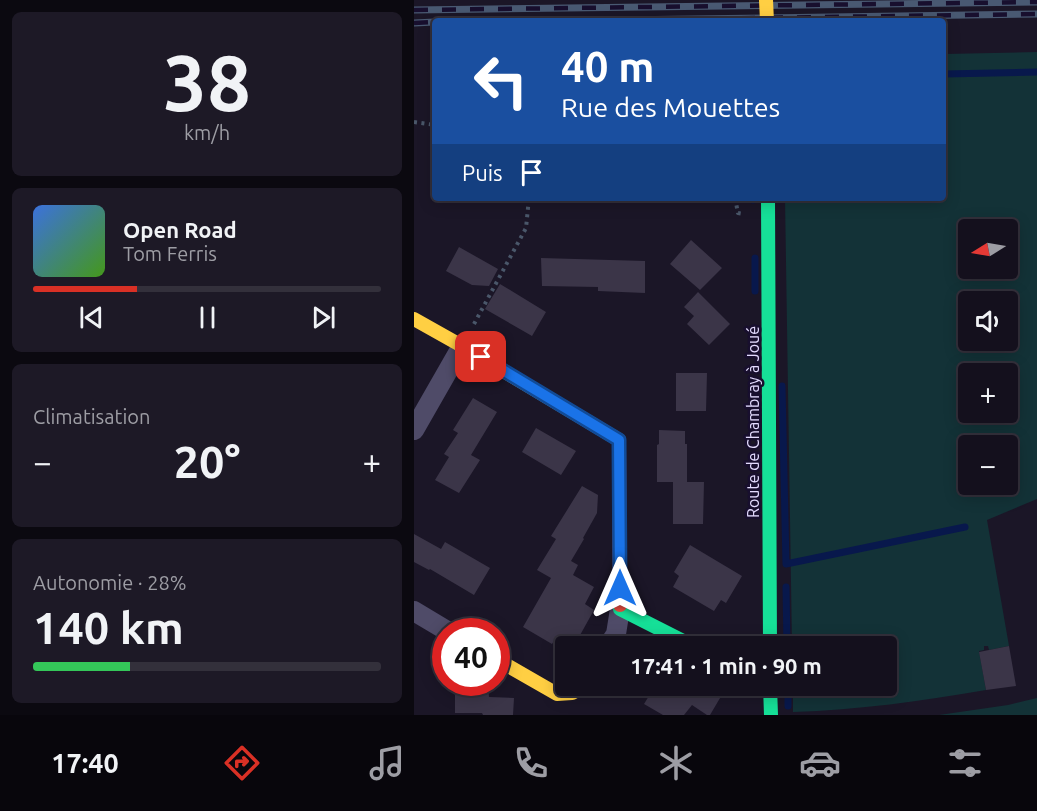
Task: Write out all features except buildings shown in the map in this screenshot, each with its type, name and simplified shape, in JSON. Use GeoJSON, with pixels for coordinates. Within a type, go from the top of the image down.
{"type":"FeatureCollection","features":[{"type":"Feature","properties":{"kind":"street"},"geometry":{"type":"LineString","coordinates":[[766,0],[767,18]]}},
{"type":"Feature","properties":{"kind":"street","name":"Route de Chambray à Joué"},"geometry":{"type":"LineString","coordinates":[[768,201],[770,636]]}},
{"type":"Feature","properties":{"kind":"street"},"geometry":{"type":"LineString","coordinates":[[414,319],[619,440],[620,609],[615,636]]}},
{"type":"Feature","properties":{"kind":"street"},"geometry":{"type":"LineString","coordinates":[[414,430],[462,346]]}},
{"type":"Feature","properties":{"kind":"street"},"geometry":{"type":"LineString","coordinates":[[620,609],[673,636]]}},
{"type":"Feature","properties":{"kind":"street"},"geometry":{"type":"LineString","coordinates":[[414,611],[432,622]]}},
{"type":"Feature","properties":{"kind":"street"},"geometry":{"type":"LineString","coordinates":[[510,667],[555,693]]}},
{"type":"Feature","properties":{"kind":"street"},"geometry":{"type":"LineString","coordinates":[[770,696],[771,715]]}},
{"type":"Feature","properties":{"kind":"path"},"geometry":{"type":"LineString","coordinates":[[414,122],[432,125]]}},
{"type":"Feature","properties":{"kind":"path"},"geometry":{"type":"LineString","coordinates":[[462,346],[526,228],[530,201]]}},
{"type":"Feature","properties":{"kind":"green space"},"geometry":{"type":"Polygon","coordinates":[[[1037,52],[1037,499],[987,520],[1009,646],[989,650],[988,646],[984,646],[984,650],[979,651],[986,690],[890,704],[793,712],[793,696],[897,696],[897,636],[792,636],[785,201],[946,201],[946,54],[1037,52]]]}},
{"type":"Feature","properties":{"kind":"green space"},"geometry":{"type":"Polygon","coordinates":[[[1037,698],[1037,715],[939,715],[1008,705],[1037,698]]]}},
{"type":"Feature","properties":{"kind":"waterway"},"geometry":{"type":"LineString","coordinates":[[946,74],[1037,72]]}},
{"type":"Feature","properties":{"kind":"waterway"},"geometry":{"type":"LineString","coordinates":[[755,258],[755,291]]}},
{"type":"Feature","properties":{"kind":"waterway"},"geometry":{"type":"LineString","coordinates":[[782,386],[786,564],[965,527]]}},
{"type":"Feature","properties":{"kind":"waterway"},"geometry":{"type":"LineString","coordinates":[[786,587],[787,636]]}},
{"type":"Feature","properties":{"kind":"waterway"},"geometry":{"type":"LineString","coordinates":[[788,696],[788,706]]}},
{"type":"Feature","properties":{"kind":"railway"},"geometry":{"type":"LineString","coordinates":[[414,10],[1037,2]]}},
{"type":"Feature","properties":{"kind":"railway"},"geometry":{"type":"LineString","coordinates":[[756,18],[1037,14]]}},
{"type":"Feature","properties":{"kind":"railway"},"geometry":{"type":"LineString","coordinates":[[414,23],[432,22]]}},
{"type":"Feature","properties":{"kind":"traffic: fast"},"geometry":{"type":"LineString","coordinates":[[768,201],[770,636]]}},
{"type":"Feature","properties":{"kind":"traffic: fast"},"geometry":{"type":"LineString","coordinates":[[620,605],[620,609],[673,636]]}},
{"type":"Feature","properties":{"kind":"traffic: fast"},"geometry":{"type":"LineString","coordinates":[[770,696],[771,715]]}},
{"type":"Feature","properties":{"kind":"traffic: slow"},"geometry":{"type":"LineString","coordinates":[[766,0],[767,18]]}},
{"type":"Feature","properties":{"kind":"traffic: slow"},"geometry":{"type":"LineString","coordinates":[[414,319],[619,440],[619,448]]}},
{"type":"Feature","properties":{"kind":"traffic: slow"},"geometry":{"type":"LineString","coordinates":[[510,667],[555,693]]}},
{"type":"Feature","properties":{"kind":"traffic: jam"},"geometry":{"type":"LineString","coordinates":[[619,448],[620,605]]}},
{"type":"Feature","properties":{"kind":"route"},"geometry":{"type":"LineString","coordinates":[[481,357],[619,440],[620,588]]}}]}
